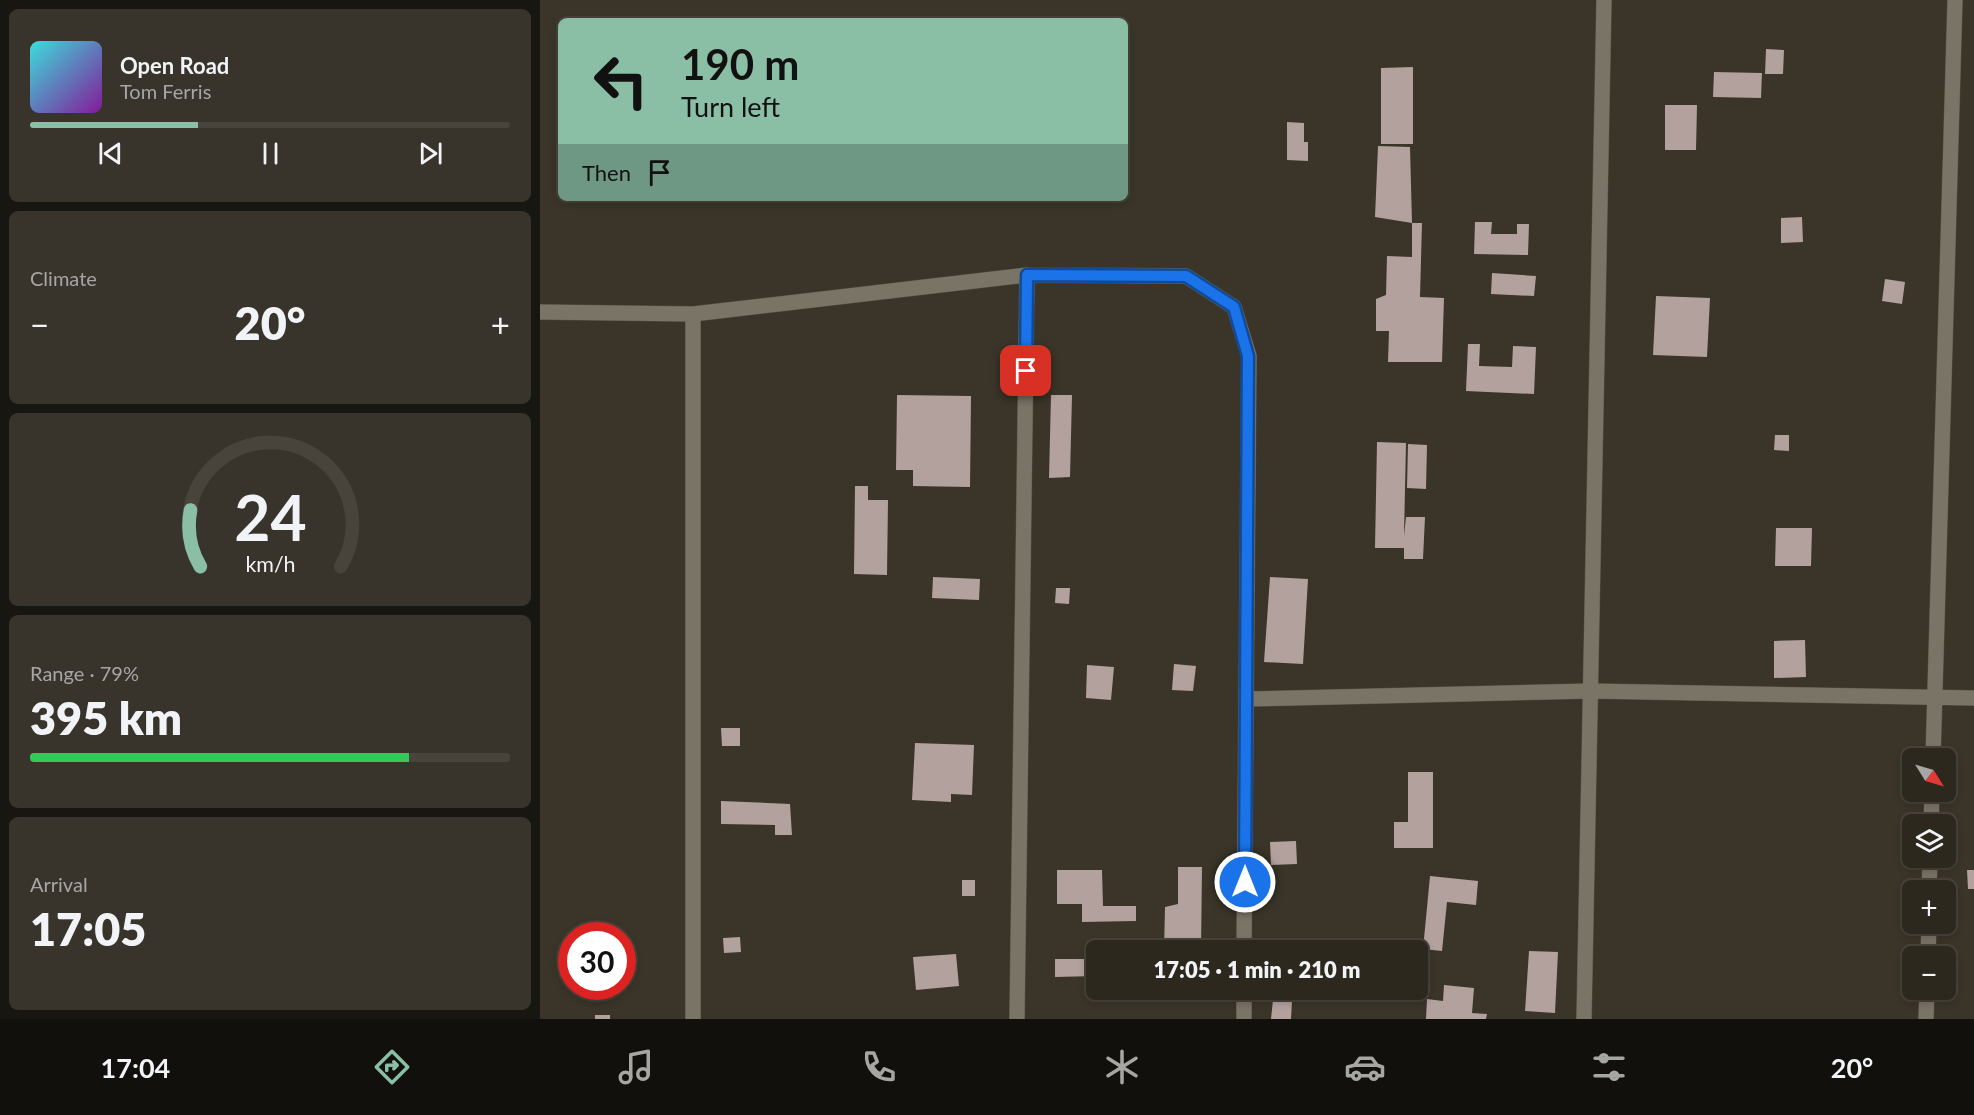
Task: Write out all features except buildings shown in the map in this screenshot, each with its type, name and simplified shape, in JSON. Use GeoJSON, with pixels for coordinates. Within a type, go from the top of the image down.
{"type":"FeatureCollection","features":[{"type":"Feature","properties":{"kind":"street"},"geometry":{"type":"LineString","coordinates":[[1584,1019],[1604,0]]}},
{"type":"Feature","properties":{"kind":"street"},"geometry":{"type":"LineString","coordinates":[[1933,748],[1955,0]]}},
{"type":"Feature","properties":{"kind":"street"},"geometry":{"type":"LineString","coordinates":[[1017,1019],[1027,275]]}},
{"type":"Feature","properties":{"kind":"street"},"geometry":{"type":"LineString","coordinates":[[540,312],[693,314],[1027,275],[1186,276],[1234,307],[1248,356],[1245,940]]}},
{"type":"Feature","properties":{"kind":"street"},"geometry":{"type":"LineString","coordinates":[[693,314],[693,1019]]}},
{"type":"Feature","properties":{"kind":"street"},"geometry":{"type":"LineString","coordinates":[[1246,699],[1591,691],[1974,698]]}},
{"type":"Feature","properties":{"kind":"street"},"geometry":{"type":"LineString","coordinates":[[1244,1000],[1244,1019]]}},
{"type":"Feature","properties":{"kind":"street"},"geometry":{"type":"LineString","coordinates":[[1926,1019],[1927,1000]]}},
{"type":"Feature","properties":{"kind":"route"},"geometry":{"type":"LineString","coordinates":[[1026,371],[1027,275],[1186,276],[1234,307],[1248,356],[1245,882]]}}]}
